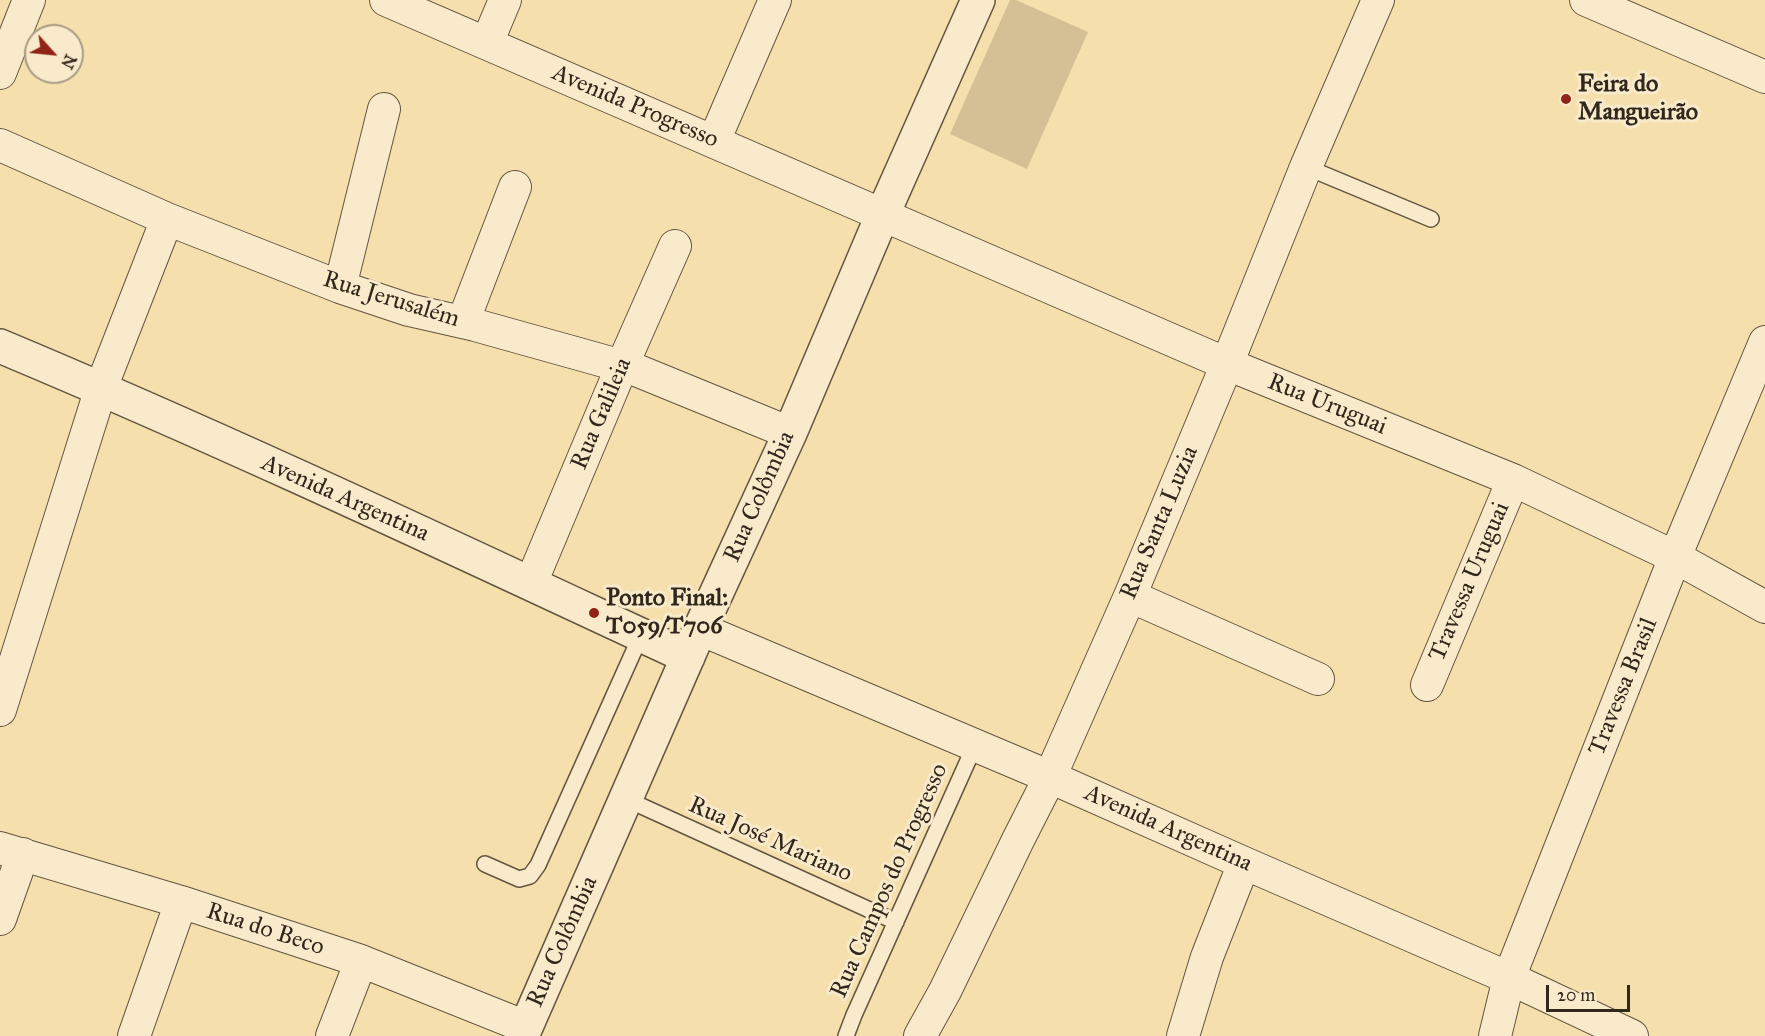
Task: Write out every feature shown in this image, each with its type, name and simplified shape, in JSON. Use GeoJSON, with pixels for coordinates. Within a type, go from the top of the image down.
{"type":"FeatureCollection","features":[{"type":"Feature","properties":{"kind":"street"},"geometry":{"type":"LineString","coordinates":[[1,68],[29,0]]}},
{"type":"Feature","properties":{"kind":"street","name":"Avenida Progresso"},"geometry":{"type":"LineString","coordinates":[[386,0],[882,216]]}},
{"type":"Feature","properties":{"kind":"street"},"geometry":{"type":"LineString","coordinates":[[487,43],[505,0]]}},
{"type":"Feature","properties":{"kind":"street"},"geometry":{"type":"LineString","coordinates":[[714,141],[775,0]]}},
{"type":"Feature","properties":{"kind":"street","name":"Rua Colômbia"},"geometry":{"type":"LineString","coordinates":[[524,1031],[694,643],[790,433],[882,216],[978,0]]}},
{"type":"Feature","properties":{"kind":"street","name":"Rua Santa Luzia"},"geometry":{"type":"LineString","coordinates":[[920,1036],[945,991],[1050,777],[1130,596],[1306,167],[1378,0]]}},
{"type":"Feature","properties":{"kind":"street"},"geometry":{"type":"LineString","coordinates":[[1586,0],[1765,77]]}},
{"type":"Feature","properties":{"kind":"street"},"geometry":{"type":"LineString","coordinates":[[340,287],[384,109]]}},
{"type":"Feature","properties":{"kind":"street","name":"Rua Jerusalém"},"geometry":{"type":"LineString","coordinates":[[0,145],[167,219],[340,287],[409,310],[463,322],[622,366],[790,433]]}},
{"type":"Feature","properties":{"kind":"street"},"geometry":{"type":"LineString","coordinates":[[463,322],[515,187]]}},
{"type":"Feature","properties":{"kind":"street","name":"Rua Uruguai"},"geometry":{"type":"LineString","coordinates":[[882,216],[1227,364],[1513,480],[1676,556],[1765,607]]}},
{"type":"Feature","properties":{"kind":"street"},"geometry":{"type":"LineString","coordinates":[[0,710],[101,388],[167,219]]}},
{"type":"Feature","properties":{"kind":"street","name":"Rua Galileia"},"geometry":{"type":"LineString","coordinates":[[531,583],[675,246]]}},
{"type":"Feature","properties":{"kind":"street","name":"Travessa Brasil"},"geometry":{"type":"LineString","coordinates":[[1495,1036],[1509,978],[1676,556],[1765,342]]}},
{"type":"Feature","properties":{"kind":"street","name":"Avenida Argentina"},"geometry":{"type":"LineString","coordinates":[[0,346],[101,388],[641,635],[694,643],[975,745],[1509,978],[1632,1036]]}},
{"type":"Feature","properties":{"kind":"street","name":"Travessa Uruguai"},"geometry":{"type":"LineString","coordinates":[[1427,685],[1513,480]]}},
{"type":"Feature","properties":{"kind":"street"},"geometry":{"type":"LineString","coordinates":[[1130,596],[1318,679]]}},
{"type":"Feature","properties":{"kind":"street"},"geometry":{"type":"LineString","coordinates":[[0,920],[12,851]]}},
{"type":"Feature","properties":{"kind":"street","name":"Rua do Beco"},"geometry":{"type":"LineString","coordinates":[[12,851],[181,902],[361,961],[524,1031]]}},
{"type":"Feature","properties":{"kind":"street"},"geometry":{"type":"LineString","coordinates":[[1183,1036],[1207,957],[1244,863]]}},
{"type":"Feature","properties":{"kind":"street"},"geometry":{"type":"LineString","coordinates":[[134,1036],[181,902]]}},
{"type":"Feature","properties":{"kind":"street"},"geometry":{"type":"LineString","coordinates":[[332,1036],[361,961]]}},
{"type":"Feature","properties":{"kind":"lane"},"geometry":{"type":"LineString","coordinates":[[1306,167],[1431,219]]}},
{"type":"Feature","properties":{"kind":"lane"},"geometry":{"type":"LineString","coordinates":[[485,864],[519,879],[530,876],[538,865],[641,635]]}},
{"type":"Feature","properties":{"kind":"lane","name":"Rua Campos do Progresso"},"geometry":{"type":"LineString","coordinates":[[846,1036],[975,745]]}},
{"type":"Feature","properties":{"kind":"lane","name":"Rua José Mariano"},"geometry":{"type":"LineString","coordinates":[[626,799],[896,922]]}},
{"type":"Feature","properties":{"kind":"shaded area"},"geometry":{"type":"Polygon","coordinates":[[[1010,0],[1016,0],[1088,32],[1027,169],[950,134],[1010,0]]]}},
{"type":"Feature","properties":{"kind":"place","name":"Feira do Mangueirão"},"geometry":{"type":"Point","coordinates":[1566,99]}},
{"type":"Feature","properties":{"kind":"place","name":"Ponto Final: T059/T706"},"geometry":{"type":"Point","coordinates":[594,613]}}]}
